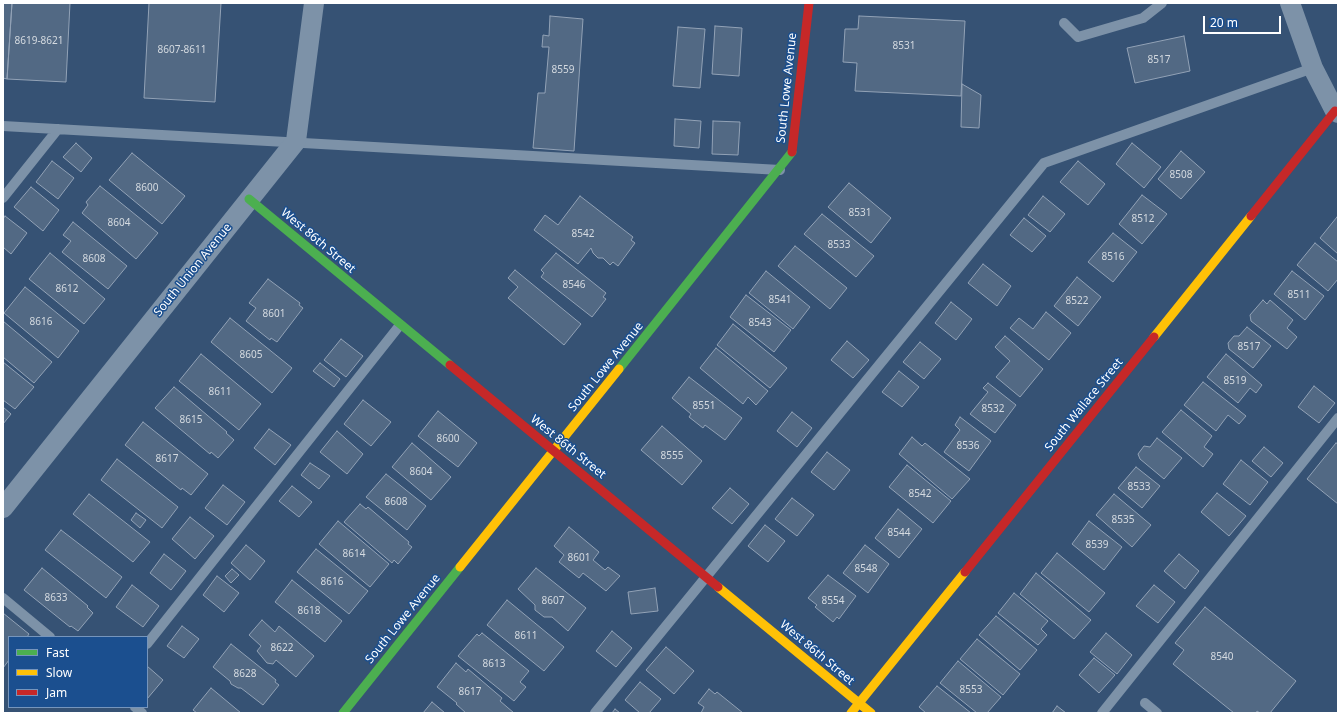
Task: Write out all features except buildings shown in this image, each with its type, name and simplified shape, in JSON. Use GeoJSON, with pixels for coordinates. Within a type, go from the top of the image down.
{"type":"FeatureCollection","features":[{"type":"Feature","properties":{"kind":"street"},"geometry":{"type":"LineString","coordinates":[[296,141],[314,3]]}},
{"type":"Feature","properties":{"kind":"street","name":"South Lowe Avenue"},"geometry":{"type":"LineString","coordinates":[[343,713],[792,154],[809,3]]}},
{"type":"Feature","properties":{"kind":"street"},"geometry":{"type":"LineString","coordinates":[[1290,3],[1313,68],[1337,112]]}},
{"type":"Feature","properties":{"kind":"street","name":"South Wallace Street"},"geometry":{"type":"LineString","coordinates":[[851,713],[1337,112]]}},
{"type":"Feature","properties":{"kind":"street","name":"South Union Avenue"},"geometry":{"type":"LineString","coordinates":[[3,508],[296,141]]}},
{"type":"Feature","properties":{"kind":"street","name":"West 86th Street"},"geometry":{"type":"LineString","coordinates":[[249,199],[871,713]]}},
{"type":"Feature","properties":{"kind":"lane"},"geometry":{"type":"LineString","coordinates":[[1064,23],[1078,37],[1143,18],[1162,3]]}},
{"type":"Feature","properties":{"kind":"lane"},"geometry":{"type":"LineString","coordinates":[[595,713],[1044,163],[1313,68]]}},
{"type":"Feature","properties":{"kind":"lane"},"geometry":{"type":"LineString","coordinates":[[3,126],[296,141],[780,170]]}},
{"type":"Feature","properties":{"kind":"lane"},"geometry":{"type":"LineString","coordinates":[[3,198],[58,129]]}},
{"type":"Feature","properties":{"kind":"lane"},"geometry":{"type":"LineString","coordinates":[[148,643],[400,325]]}},
{"type":"Feature","properties":{"kind":"lane"},"geometry":{"type":"LineString","coordinates":[[1102,713],[1338,418]]}},
{"type":"Feature","properties":{"kind":"lane"},"geometry":{"type":"LineString","coordinates":[[3,598],[49,636]]}},
{"type":"Feature","properties":{"kind":"lane"},"geometry":{"type":"LineString","coordinates":[[1145,703],[1157,713]]}},
{"type":"Feature","properties":{"kind":"traffic: fast"},"geometry":{"type":"LineString","coordinates":[[619,369],[792,152]]}},
{"type":"Feature","properties":{"kind":"traffic: fast"},"geometry":{"type":"LineString","coordinates":[[249,199],[450,365]]}},
{"type":"Feature","properties":{"kind":"traffic: fast"},"geometry":{"type":"LineString","coordinates":[[343,713],[460,567]]}},
{"type":"Feature","properties":{"kind":"traffic: slow"},"geometry":{"type":"LineString","coordinates":[[1154,337],[1251,216]]}},
{"type":"Feature","properties":{"kind":"traffic: slow"},"geometry":{"type":"LineString","coordinates":[[460,567],[619,369]]}},
{"type":"Feature","properties":{"kind":"traffic: slow"},"geometry":{"type":"LineString","coordinates":[[851,713],[965,572]]}},
{"type":"Feature","properties":{"kind":"traffic: slow"},"geometry":{"type":"LineString","coordinates":[[718,587],[871,713]]}},
{"type":"Feature","properties":{"kind":"traffic: jam"},"geometry":{"type":"LineString","coordinates":[[792,152],[809,3]]}},
{"type":"Feature","properties":{"kind":"traffic: jam"},"geometry":{"type":"LineString","coordinates":[[1251,216],[1335,111]]}},
{"type":"Feature","properties":{"kind":"traffic: jam"},"geometry":{"type":"LineString","coordinates":[[965,572],[1154,337]]}},
{"type":"Feature","properties":{"kind":"traffic: jam"},"geometry":{"type":"LineString","coordinates":[[450,365],[718,587]]}}]}
